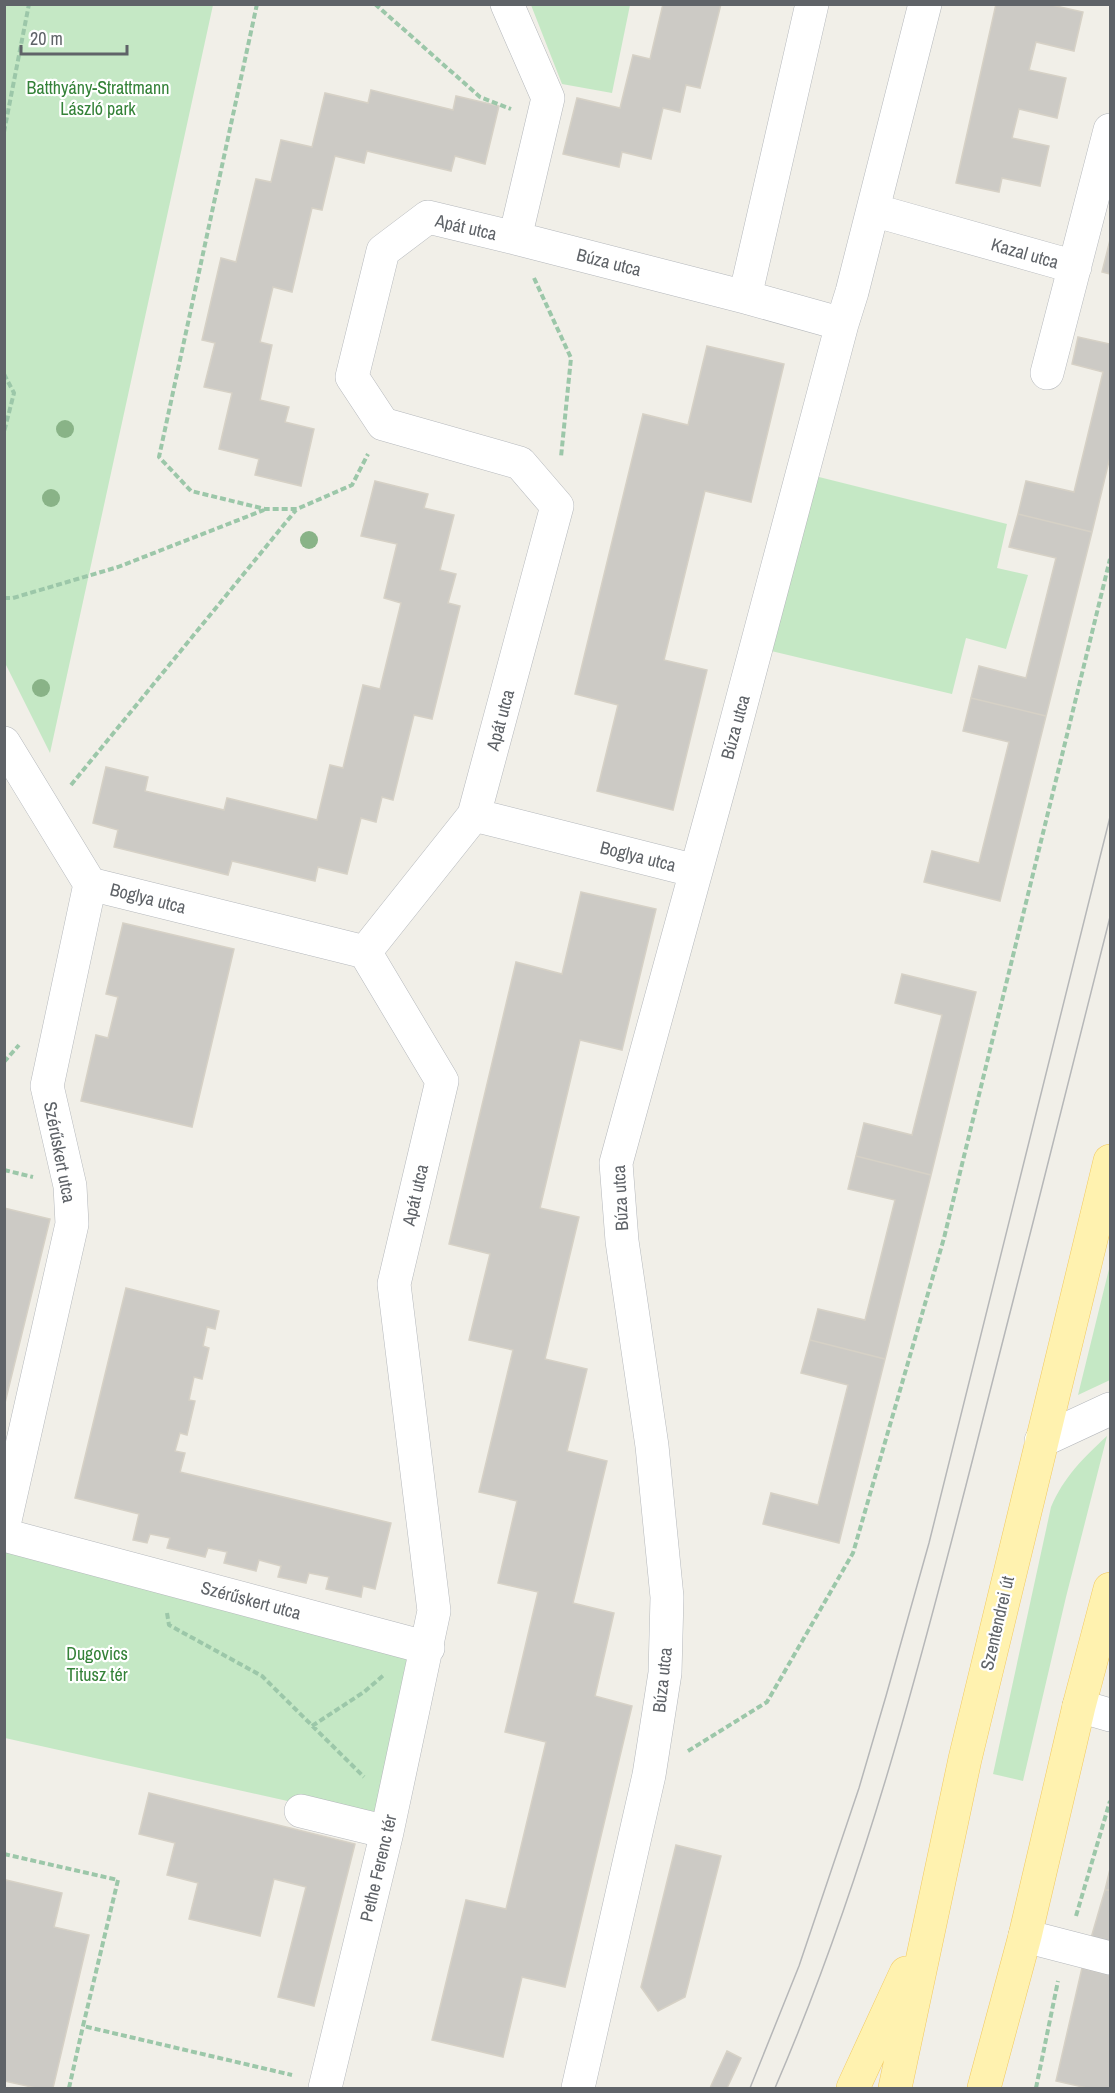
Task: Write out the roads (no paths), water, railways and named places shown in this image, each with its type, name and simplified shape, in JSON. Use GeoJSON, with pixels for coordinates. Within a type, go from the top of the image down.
{"type":"FeatureCollection","features":[{"type":"Feature","properties":{"kind":"main road","name":"Szentendrei út"},"geometry":{"type":"LineString","coordinates":[[895,2088],[965,1759],[1110,1161]]}},
{"type":"Feature","properties":{"kind":"main road"},"geometry":{"type":"LineString","coordinates":[[984,2088],[1025,1936],[1079,1706],[1110,1588]]}},
{"type":"Feature","properties":{"kind":"main road"},"geometry":{"type":"LineString","coordinates":[[853,2088],[929,1922]]}},
{"type":"Feature","properties":{"kind":"street","name":"Apát utca"},"geometry":{"type":"LineString","coordinates":[[428,1647],[434,1611],[394,1284],[442,1082],[365,952],[474,816],[557,506],[520,463],[383,424],[352,377],[383,251],[428,217],[515,238],[548,98],[507,4]]}},
{"type":"Feature","properties":{"kind":"street"},"geometry":{"type":"LineString","coordinates":[[745,297],[812,4]]}},
{"type":"Feature","properties":{"kind":"street","name":"Búza utca"},"geometry":{"type":"LineString","coordinates":[[578,2088],[649,1775],[665,1673],[667,1597],[652,1446],[622,1241],[616,1163],[852,292],[926,4]]}},
{"type":"Feature","properties":{"kind":"street","name":"Kazal utca"},"geometry":{"type":"LineString","coordinates":[[873,210],[1075,267],[1110,130]]}},
{"type":"Feature","properties":{"kind":"street","name":"Búza utca"},"geometry":{"type":"LineString","coordinates":[[515,238],[842,324]]}},
{"type":"Feature","properties":{"kind":"street"},"geometry":{"type":"LineString","coordinates":[[1047,373],[1075,267]]}},
{"type":"Feature","properties":{"kind":"street","name":"Boglya utca"},"geometry":{"type":"LineString","coordinates":[[4,743],[90,884],[365,952]]}},
{"type":"Feature","properties":{"kind":"street","name":"Boglya utca"},"geometry":{"type":"LineString","coordinates":[[474,816],[696,871]]}},
{"type":"Feature","properties":{"kind":"street","name":"Szérűskert utca"},"geometry":{"type":"LineString","coordinates":[[4,1525],[72,1224],[70,1186],[47,1086],[90,884]]}},
{"type":"Feature","properties":{"kind":"street"},"geometry":{"type":"LineString","coordinates":[[1041,1441],[1110,1409]]}},
{"type":"Feature","properties":{"kind":"street","name":"Szérűskert utca"},"geometry":{"type":"LineString","coordinates":[[4,1536],[428,1647]]}},
{"type":"Feature","properties":{"kind":"street","name":"Pethe Ferenc tér"},"geometry":{"type":"LineString","coordinates":[[326,2086],[387,1832],[428,1647]]}},
{"type":"Feature","properties":{"kind":"street"},"geometry":{"type":"LineString","coordinates":[[1079,1706],[1110,1715]]}},
{"type":"Feature","properties":{"kind":"street"},"geometry":{"type":"LineString","coordinates":[[301,1811],[387,1832]]}},
{"type":"Feature","properties":{"kind":"street"},"geometry":{"type":"LineString","coordinates":[[1025,1936],[1110,1958]]}},
{"type":"Feature","properties":{"kind":"tram line"},"geometry":{"type":"LineString","coordinates":[[750,2088],[799,1966],[859,1788],[886,1696],[929,1543],[1110,817]]}},
{"type":"Feature","properties":{"kind":"tram line"},"geometry":{"type":"LineString","coordinates":[[775,2088],[807,2011],[862,1856],[909,1698],[973,1458],[1110,917]]}},
{"type":"Feature","properties":{"kind":"park label","name":"Batthyány-Strattmann László park"},"geometry":{"type":"Point","coordinates":[98,97]}},
{"type":"Feature","properties":{"kind":"park label","name":"Dugovics Titusz tér"},"geometry":{"type":"Point","coordinates":[97,1663]}}]}
